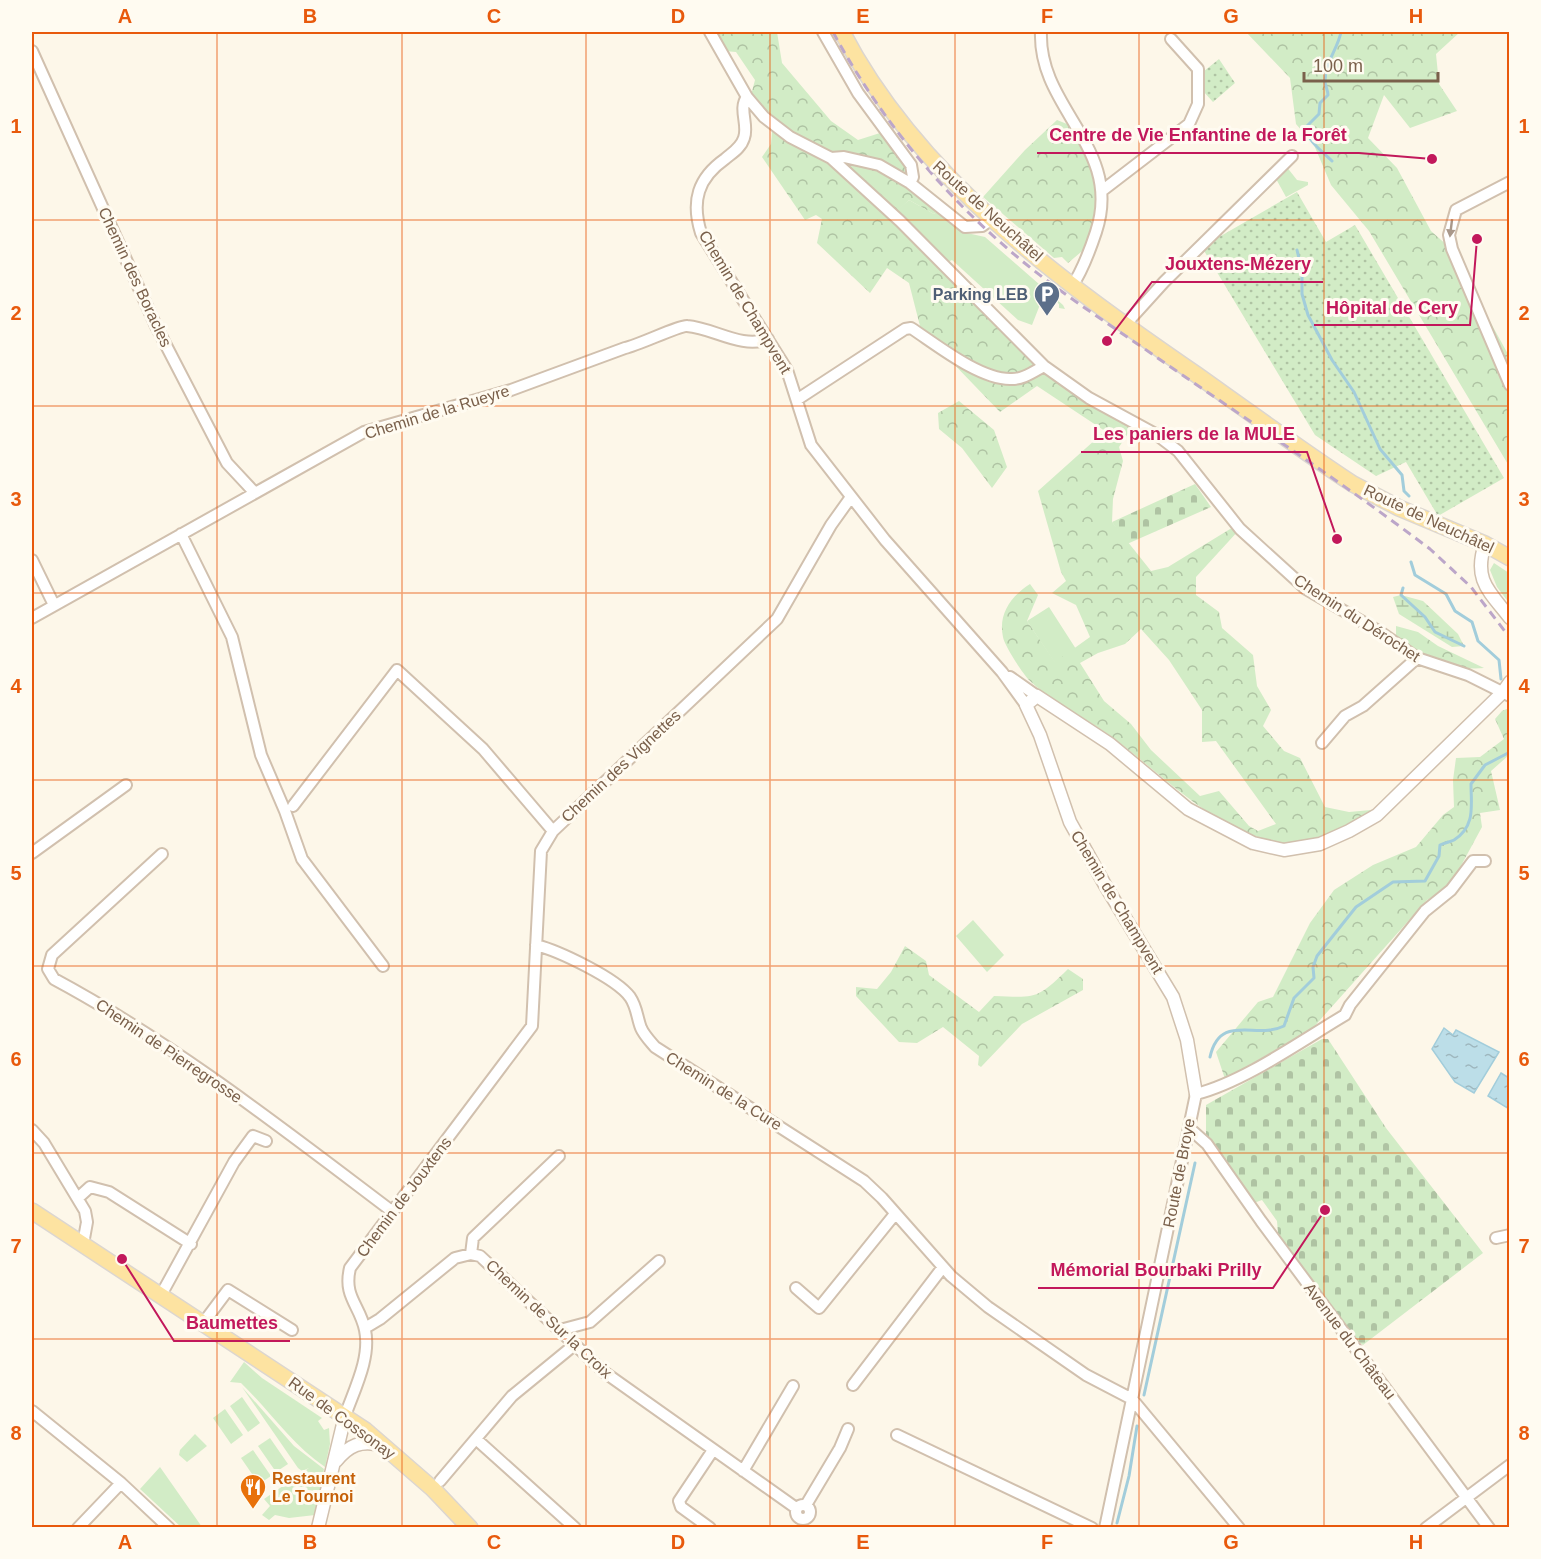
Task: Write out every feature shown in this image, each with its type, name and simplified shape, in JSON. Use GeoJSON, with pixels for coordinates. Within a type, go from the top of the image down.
{"type":"FeatureCollection","features":[{"type":"Feature","properties":{"kind":"main road","name":"Route de Neuchâtel"},"geometry":{"type":"LineString","coordinates":[[842,32],[873,84],[910,135],[941,170],[1072,286],[1353,484],[1419,517],[1485,544],[1509,558]]}},
{"type":"Feature","properties":{"kind":"main road","name":"Rue de Cossonay"},"geometry":{"type":"LineString","coordinates":[[32,1211],[345,1416],[383,1445],[433,1489],[470,1527]]}},
{"type":"Feature","properties":{"kind":"street"},"geometry":{"type":"LineString","coordinates":[[710,32],[747,97],[765,117],[790,137],[831,158],[844,157],[872,164],[910,183],[965,227],[982,226],[993,218]]}},
{"type":"Feature","properties":{"kind":"street"},"geometry":{"type":"LineString","coordinates":[[823,32],[864,102],[910,165],[913,177],[910,183]]}},
{"type":"Feature","properties":{"kind":"street"},"geometry":{"type":"LineString","coordinates":[[1041,32],[1041,51],[1046,70],[1096,163],[1103,190],[1101,218],[1079,276],[1072,286]]}},
{"type":"Feature","properties":{"kind":"street"},"geometry":{"type":"LineString","coordinates":[[1103,190],[1189,124],[1198,104],[1198,69],[1172,39]]}},
{"type":"Feature","properties":{"kind":"street","name":"Chemin des Boracles"},"geometry":{"type":"LineString","coordinates":[[32,51],[159,333],[226,463],[255,493]]}},
{"type":"Feature","properties":{"kind":"street","name":"Chemin de Champvent"},"geometry":{"type":"LineString","coordinates":[[747,97],[743,107],[745,137],[735,152],[711,169],[701,183],[695,202],[701,233],[787,370],[812,445],[885,540],[1002,672],[1026,705],[1081,843],[1173,997]]}},
{"type":"Feature","properties":{"kind":"street"},"geometry":{"type":"LineString","coordinates":[[1125,325],[1164,282],[1292,156]]}},
{"type":"Feature","properties":{"kind":"street","name":"Chemin du Dérochet"},"geometry":{"type":"LineString","coordinates":[[831,158],[855,178],[1044,366],[1089,398],[1169,443],[1240,529],[1306,589],[1380,632],[1417,658],[1507,690]]}},
{"type":"Feature","properties":{"kind":"street"},"geometry":{"type":"LineString","coordinates":[[855,178],[860,167],[872,164]]}},
{"type":"Feature","properties":{"kind":"street"},"geometry":{"type":"LineString","coordinates":[[1509,182],[1456,210],[1449,235],[1452,249],[1509,385]]}},
{"type":"Feature","properties":{"kind":"street","name":"Chemin de la Rueyre"},"geometry":{"type":"LineString","coordinates":[[32,618],[364,432],[521,386],[645,343],[682,326],[747,342],[768,339]]}},
{"type":"Feature","properties":{"kind":"street"},"geometry":{"type":"LineString","coordinates":[[798,399],[905,329],[911,328],[978,370],[1008,380],[1028,375],[1044,366]]}},
{"type":"Feature","properties":{"kind":"street","name":"Chemin des Vignettes"},"geometry":{"type":"LineString","coordinates":[[494,1078],[532,1026],[541,851],[553,831],[777,618],[831,525],[851,497]]}},
{"type":"Feature","properties":{"kind":"street"},"geometry":{"type":"LineString","coordinates":[[181,534],[232,637],[261,755],[302,859],[383,966]]}},
{"type":"Feature","properties":{"kind":"street"},"geometry":{"type":"LineString","coordinates":[[1485,544],[1479,566],[1483,582],[1509,618]]}},
{"type":"Feature","properties":{"kind":"street"},"geometry":{"type":"LineString","coordinates":[[32,560],[54,605]]}},
{"type":"Feature","properties":{"kind":"street"},"geometry":{"type":"LineString","coordinates":[[1322,743],[1345,716],[1363,706],[1417,658]]}},
{"type":"Feature","properties":{"kind":"street"},"geometry":{"type":"LineString","coordinates":[[293,806],[397,670],[483,749],[553,831]]}},
{"type":"Feature","properties":{"kind":"street","name":"Chemin de Champvent"},"geometry":{"type":"LineString","coordinates":[[1002,672],[1037,696]]}},
{"type":"Feature","properties":{"kind":"street"},"geometry":{"type":"LineString","coordinates":[[1026,705],[1037,696],[1110,744],[1188,809],[1253,843],[1284,850],[1320,844],[1349,831],[1377,814],[1507,690]]}},
{"type":"Feature","properties":{"kind":"street"},"geometry":{"type":"LineString","coordinates":[[32,853],[126,785]]}},
{"type":"Feature","properties":{"kind":"street","name":"Chemin de Pierregrosse"},"geometry":{"type":"LineString","coordinates":[[162,854],[52,955],[48,969],[54,979],[116,1012],[193,1064],[393,1212]]}},
{"type":"Feature","properties":{"kind":"street"},"geometry":{"type":"LineString","coordinates":[[1196,1094],[1227,1083],[1346,1015],[1350,1005],[1425,911],[1451,890],[1473,861],[1485,861]]}},
{"type":"Feature","properties":{"kind":"street","name":"Chemin de la Cure"},"geometry":{"type":"LineString","coordinates":[[536,945],[562,952],[619,988],[629,996],[638,1013],[642,1030],[655,1047],[855,1175],[882,1198],[943,1267],[981,1301],[1086,1376],[1132,1399]]}},
{"type":"Feature","properties":{"kind":"street","name":"Route de Broye"},"geometry":{"type":"LineString","coordinates":[[1105,1527],[1196,1094],[1187,1040],[1173,997]]}},
{"type":"Feature","properties":{"kind":"street","name":"Chemin de Jouxtens"},"geometry":{"type":"LineString","coordinates":[[318,1527],[345,1416],[366,1354],[365,1328],[348,1289],[350,1268],[494,1078]]}},
{"type":"Feature","properties":{"kind":"street","name":"Avenue du Château"},"geometry":{"type":"LineString","coordinates":[[1189,1128],[1207,1144],[1212,1154],[1489,1527]]}},
{"type":"Feature","properties":{"kind":"street"},"geometry":{"type":"LineString","coordinates":[[32,1130],[44,1143],[78,1197],[87,1222],[83,1244]]}},
{"type":"Feature","properties":{"kind":"street"},"geometry":{"type":"LineString","coordinates":[[161,1294],[191,1244],[234,1162],[247,1143],[255,1136],[266,1141]]}},
{"type":"Feature","properties":{"kind":"street"},"geometry":{"type":"LineString","coordinates":[[1185,1148],[1198,1146],[1212,1154]]}},
{"type":"Feature","properties":{"kind":"street","name":"Chemin de Sur la Croix"},"geometry":{"type":"LineString","coordinates":[[471,1254],[473,1238],[559,1156]]}},
{"type":"Feature","properties":{"kind":"street"},"geometry":{"type":"LineString","coordinates":[[78,1197],[90,1188],[109,1192],[191,1244]]}},
{"type":"Feature","properties":{"kind":"street"},"geometry":{"type":"LineString","coordinates":[[796,1288],[819,1308],[895,1214]]}},
{"type":"Feature","properties":{"kind":"street"},"geometry":{"type":"LineString","coordinates":[[1496,1238],[1509,1234]]}},
{"type":"Feature","properties":{"kind":"street","name":"Chemin de Sur la Croix"},"geometry":{"type":"LineString","coordinates":[[365,1328],[380,1319],[443,1265],[455,1258],[471,1254],[487,1260],[560,1330],[573,1346],[604,1372],[743,1471],[801,1507],[840,1448],[848,1429]]}},
{"type":"Feature","properties":{"kind":"street"},"geometry":{"type":"LineString","coordinates":[[560,1330],[590,1322],[659,1261]]}},
{"type":"Feature","properties":{"kind":"street"},"geometry":{"type":"LineString","coordinates":[[853,1385],[943,1267]]}},
{"type":"Feature","properties":{"kind":"street"},"geometry":{"type":"LineString","coordinates":[[204,1323],[228,1290],[292,1330]]}},
{"type":"Feature","properties":{"kind":"street"},"geometry":{"type":"LineString","coordinates":[[440,1480],[512,1396],[573,1346]]}},
{"type":"Feature","properties":{"kind":"street"},"geometry":{"type":"LineString","coordinates":[[743,1471],[793,1386]]}},
{"type":"Feature","properties":{"kind":"street"},"geometry":{"type":"LineString","coordinates":[[1132,1399],[1239,1527]]}},
{"type":"Feature","properties":{"kind":"street"},"geometry":{"type":"LineString","coordinates":[[32,1411],[169,1527]]}},
{"type":"Feature","properties":{"kind":"street"},"geometry":{"type":"LineString","coordinates":[[897,1435],[1092,1527]]}},
{"type":"Feature","properties":{"kind":"street"},"geometry":{"type":"LineString","coordinates":[[477,1439],[575,1527]]}},
{"type":"Feature","properties":{"kind":"street"},"geometry":{"type":"LineString","coordinates":[[334,1464],[353,1445],[368,1442],[383,1445]]}},
{"type":"Feature","properties":{"kind":"street"},"geometry":{"type":"LineString","coordinates":[[710,1527],[681,1507],[679,1501],[713,1450]]}},
{"type":"Feature","properties":{"kind":"street"},"geometry":{"type":"LineString","coordinates":[[1426,1527],[1509,1465]]}},
{"type":"Feature","properties":{"kind":"street"},"geometry":{"type":"LineString","coordinates":[[78,1527],[121,1484]]}},
{"type":"Feature","properties":{"kind":"green space"},"geometry":{"type":"Polygon","coordinates":[[[716,32],[777,32],[782,63],[831,121],[858,140],[880,133],[905,159],[910,184],[937,211],[934,214],[909,200],[891,217],[1043,372],[1131,429],[1119,447],[1123,461],[1113,499],[1112,522],[1151,571],[1168,567],[1235,526],[1239,530],[1196,577],[1196,595],[1219,612],[1222,628],[1253,655],[1257,686],[1271,710],[1263,726],[1284,751],[1300,758],[1325,807],[1349,812],[1371,810],[1349,827],[1325,839],[1312,842],[1285,844],[1248,833],[1206,811],[1112,737],[1047,694],[1026,677],[1003,637],[1002,621],[1012,600],[1030,584],[1038,595],[1027,621],[1055,662],[1090,637],[1076,605],[1052,593],[1066,581],[1061,572],[1038,491],[1105,431],[1037,386],[1000,412],[921,330],[909,283],[887,268],[870,293],[817,243],[822,219],[816,215],[805,220],[762,157],[771,144],[773,118],[751,95],[755,80],[736,52],[724,51],[716,32]],[[1141,629],[1125,644],[1098,653],[1080,663],[1104,701],[1131,724],[1151,750],[1200,796],[1219,791],[1249,826],[1258,831],[1276,824],[1216,741],[1202,742],[1202,710],[1169,660],[1141,629]]]}},
{"type":"Feature","properties":{"kind":"green space"},"geometry":{"type":"Polygon","coordinates":[[[1246,32],[1460,32],[1436,54],[1439,84],[1457,111],[1410,128],[1384,95],[1368,138],[1397,168],[1431,231],[1449,247],[1509,356],[1509,466],[1369,231],[1331,185],[1314,145],[1296,124],[1290,78],[1246,32]]]}},
{"type":"Feature","properties":{"kind":"green space"},"geometry":{"type":"Polygon","coordinates":[[[1219,59],[1235,83],[1213,102],[1203,91],[1203,72],[1219,59]]]}},
{"type":"Feature","properties":{"kind":"green space"},"geometry":{"type":"Polygon","coordinates":[[[1057,120],[1072,126],[1099,181],[1099,210],[1087,247],[1068,263],[1062,257],[1054,258],[983,197],[1025,150],[1057,120]]]}},
{"type":"Feature","properties":{"kind":"green space"},"geometry":{"type":"Polygon","coordinates":[[[1286,166],[1297,180],[1308,182],[1308,185],[1286,197],[1275,177],[1286,166]]]}},
{"type":"Feature","properties":{"kind":"green space"},"geometry":{"type":"Polygon","coordinates":[[[1297,192],[1326,242],[1355,225],[1504,478],[1438,516],[1406,462],[1376,476],[1315,435],[1203,249],[1215,236],[1219,237],[1297,192]]]}},
{"type":"Feature","properties":{"kind":"green space"},"geometry":{"type":"Polygon","coordinates":[[[909,200],[934,214],[937,211],[967,233],[985,237],[1065,309],[1059,308],[1059,304],[1045,292],[1032,325],[1018,320],[952,260],[948,262],[896,211],[909,200]]]}},
{"type":"Feature","properties":{"kind":"green space"},"geometry":{"type":"Polygon","coordinates":[[[959,401],[994,430],[1007,467],[992,488],[962,448],[939,429],[938,413],[959,401]]]}},
{"type":"Feature","properties":{"kind":"green space"},"geometry":{"type":"Polygon","coordinates":[[[1195,484],[1211,507],[1127,544],[1112,522],[1195,484]]]}},
{"type":"Feature","properties":{"kind":"green space"},"geometry":{"type":"Polygon","coordinates":[[[1494,563],[1509,573],[1509,603],[1497,587],[1490,570],[1494,563]]]}},
{"type":"Feature","properties":{"kind":"green space"},"geometry":{"type":"Polygon","coordinates":[[[1401,595],[1423,601],[1458,634],[1464,646],[1452,647],[1399,614],[1393,597],[1401,595]]]}},
{"type":"Feature","properties":{"kind":"green space"},"geometry":{"type":"Polygon","coordinates":[[[1049,607],[1076,649],[1055,663],[1027,621],[1049,607]]]}},
{"type":"Feature","properties":{"kind":"green space"},"geometry":{"type":"Polygon","coordinates":[[[1396,626],[1418,632],[1438,646],[1484,668],[1449,665],[1427,656],[1396,638],[1396,626]]]}},
{"type":"Feature","properties":{"kind":"green space"},"geometry":{"type":"Polygon","coordinates":[[[1509,708],[1509,755],[1491,771],[1500,810],[1480,813],[1482,827],[1450,886],[1427,900],[1312,1029],[1225,1079],[1216,1052],[1258,1002],[1273,997],[1310,923],[1334,890],[1373,865],[1416,847],[1443,815],[1454,807],[1453,780],[1456,758],[1480,757],[1504,739],[1495,719],[1502,711],[1509,708]]]}},
{"type":"Feature","properties":{"kind":"green space"},"geometry":{"type":"Polygon","coordinates":[[[973,920],[1004,955],[987,972],[956,936],[973,920]]]}},
{"type":"Feature","properties":{"kind":"green space"},"geometry":{"type":"Polygon","coordinates":[[[905,946],[926,961],[929,975],[979,1012],[994,996],[1019,997],[1036,994],[1068,969],[1083,979],[1083,990],[1022,1024],[981,1067],[978,1065],[979,1056],[943,1027],[917,1043],[899,1042],[856,996],[856,987],[877,989],[891,972],[905,946]]]}},
{"type":"Feature","properties":{"kind":"green space"},"geometry":{"type":"Polygon","coordinates":[[[1322,1039],[1328,1039],[1386,1128],[1483,1253],[1363,1345],[1356,1340],[1284,1244],[1278,1233],[1277,1221],[1262,1200],[1254,1203],[1206,1137],[1206,1105],[1322,1039]]]}},
{"type":"Feature","properties":{"kind":"green space"},"geometry":{"type":"Polygon","coordinates":[[[244,1362],[262,1378],[322,1418],[318,1421],[324,1430],[329,1428],[330,1444],[325,1467],[291,1438],[241,1383],[230,1382],[244,1362]]]}},
{"type":"Feature","properties":{"kind":"green space"},"geometry":{"type":"Polygon","coordinates":[[[242,1387],[294,1446],[324,1469],[315,1515],[289,1518],[275,1515],[269,1520],[262,1515],[270,1506],[264,1499],[309,1468],[302,1471],[298,1468],[242,1387]]]}},
{"type":"Feature","properties":{"kind":"green space"},"geometry":{"type":"Polygon","coordinates":[[[242,1397],[260,1423],[248,1432],[230,1406],[242,1397]]]}},
{"type":"Feature","properties":{"kind":"green space"},"geometry":{"type":"Polygon","coordinates":[[[225,1409],[243,1435],[231,1444],[213,1418],[225,1409]]]}},
{"type":"Feature","properties":{"kind":"green space"},"geometry":{"type":"Polygon","coordinates":[[[195,1434],[207,1446],[187,1462],[179,1455],[180,1450],[195,1434]]]}},
{"type":"Feature","properties":{"kind":"green space"},"geometry":{"type":"Polygon","coordinates":[[[270,1438],[288,1464],[276,1472],[258,1446],[270,1438]]]}},
{"type":"Feature","properties":{"kind":"green space"},"geometry":{"type":"Polygon","coordinates":[[[253,1450],[271,1476],[259,1484],[241,1458],[253,1450]]]}},
{"type":"Feature","properties":{"kind":"green space"},"geometry":{"type":"Polygon","coordinates":[[[160,1467],[202,1527],[181,1527],[140,1489],[160,1467]]]}},
{"type":"Feature","properties":{"kind":"water"},"geometry":{"type":"Polygon","coordinates":[[[1444,1028],[1453,1035],[1456,1030],[1499,1052],[1474,1093],[1455,1082],[1432,1049],[1444,1028]]]}},
{"type":"Feature","properties":{"kind":"water"},"geometry":{"type":"Polygon","coordinates":[[[1501,1073],[1509,1078],[1509,1109],[1488,1096],[1501,1073]]]}},
{"type":"Feature","properties":{"kind":"waterway"},"geometry":{"type":"LineString","coordinates":[[1332,161],[1312,141],[1306,127],[1319,114],[1320,103],[1328,95],[1325,83],[1326,74],[1341,32]]}},
{"type":"Feature","properties":{"kind":"waterway"},"geometry":{"type":"LineString","coordinates":[[1297,250],[1302,271],[1302,294],[1308,315],[1332,360],[1354,392],[1380,449],[1402,475],[1404,491],[1409,496]]}},
{"type":"Feature","properties":{"kind":"waterway"},"geometry":{"type":"LineString","coordinates":[[1411,562],[1415,575],[1446,594],[1455,611],[1472,622],[1478,641],[1499,660],[1501,679]]}},
{"type":"Feature","properties":{"kind":"waterway"},"geometry":{"type":"LineString","coordinates":[[1403,588],[1401,595],[1425,617],[1435,632],[1464,646]]}},
{"type":"Feature","properties":{"kind":"waterway"},"geometry":{"type":"LineString","coordinates":[[1210,1057],[1215,1043],[1222,1035],[1230,1031],[1273,1030],[1284,1026],[1294,998],[1314,978],[1313,967],[1317,956],[1356,907],[1393,882],[1425,881],[1439,856],[1440,845],[1454,840],[1469,822],[1471,784],[1485,765],[1510,752]]}},
{"type":"Feature","properties":{"kind":"waterway"},"geometry":{"type":"LineString","coordinates":[[1144,1395],[1195,1163]]}},
{"type":"Feature","properties":{"kind":"waterway"},"geometry":{"type":"LineString","coordinates":[[1117,1523],[1129,1476],[1137,1426]]}},
{"type":"Feature","properties":{"kind":"railway"},"geometry":{"type":"LineString","coordinates":[[833,32],[889,121],[933,175],[982,226],[1064,293],[1331,477],[1430,549],[1471,587],[1510,638]]}},
{"type":"Feature","properties":{"kind":"place","name":"Centre de Vie Enfantine de la Forêt"},"geometry":{"type":"Point","coordinates":[1432,159]}},
{"type":"Feature","properties":{"kind":"place","name":"Hôpital de Cery"},"geometry":{"type":"Point","coordinates":[1477,239]}},
{"type":"Feature","properties":{"kind":"place","name":"Parking LEB"},"geometry":{"type":"Point","coordinates":[1047,317]}},
{"type":"Feature","properties":{"kind":"place","name":"Jouxtens-Mézery"},"geometry":{"type":"Point","coordinates":[1107,341]}},
{"type":"Feature","properties":{"kind":"place","name":"Les paniers de la MULE"},"geometry":{"type":"Point","coordinates":[1337,539]}},
{"type":"Feature","properties":{"kind":"place","name":"Mémorial Bourbaki Prilly"},"geometry":{"type":"Point","coordinates":[1325,1210]}},
{"type":"Feature","properties":{"kind":"place","name":"Baumettes"},"geometry":{"type":"Point","coordinates":[122,1259]}},
{"type":"Feature","properties":{"kind":"place","name":"Restaurent Le Tournoi"},"geometry":{"type":"Point","coordinates":[253,1510]}}]}
